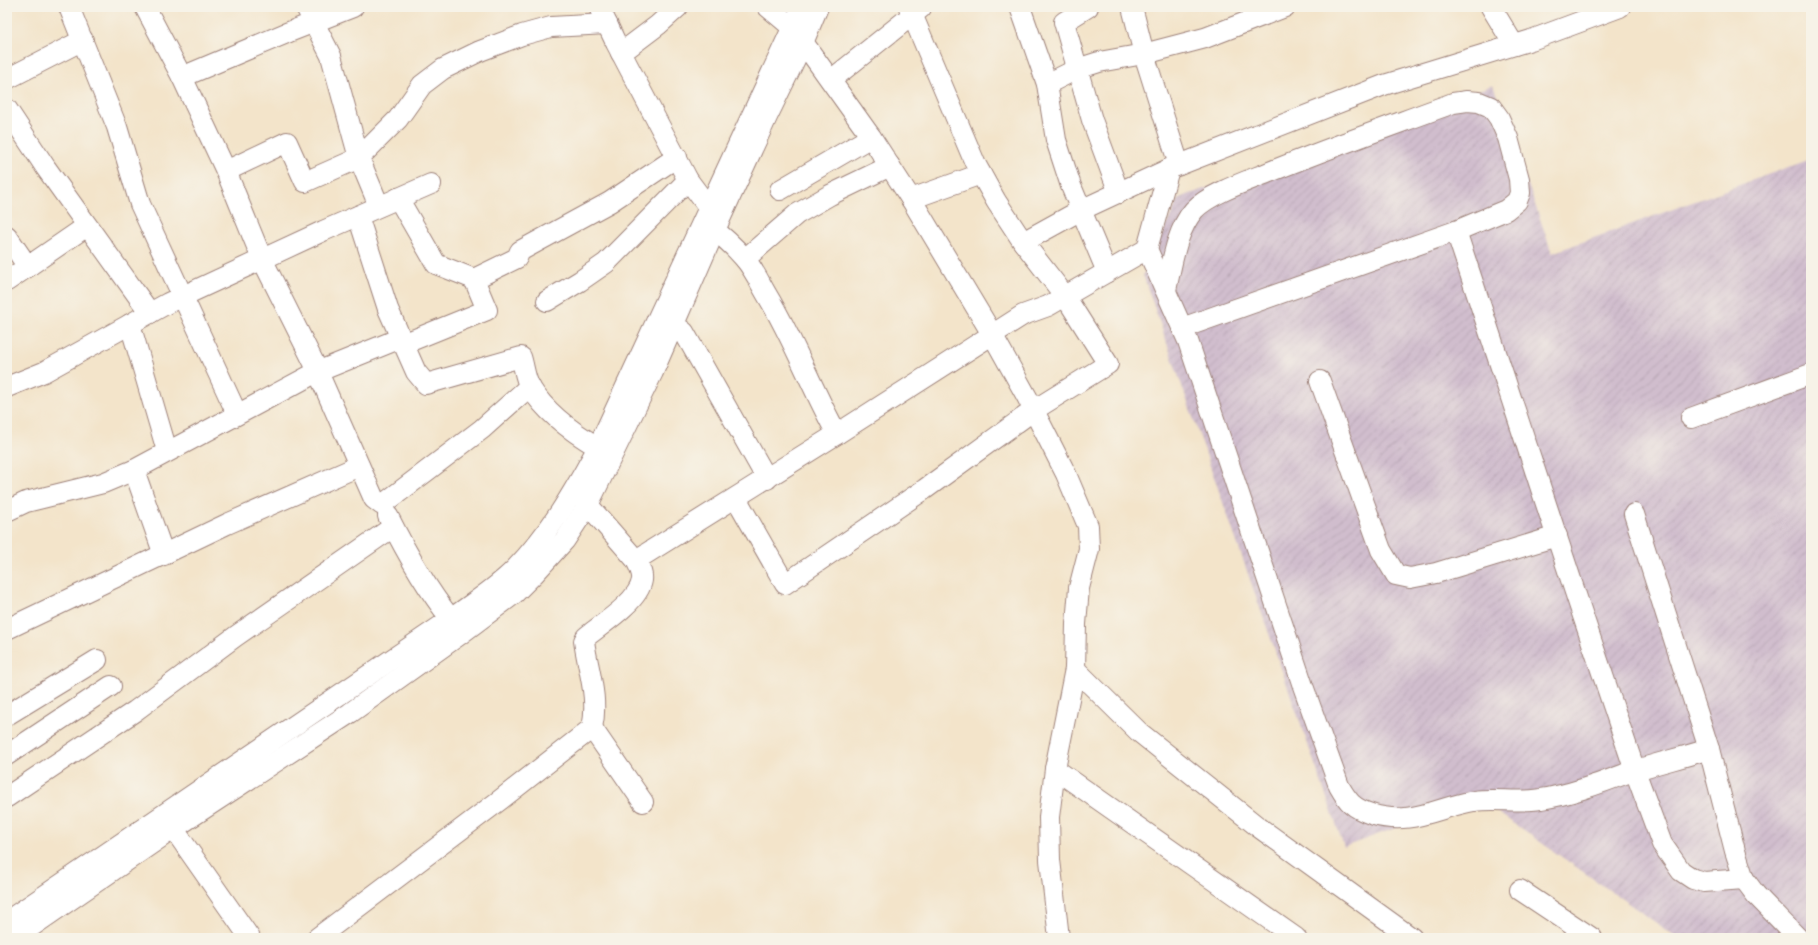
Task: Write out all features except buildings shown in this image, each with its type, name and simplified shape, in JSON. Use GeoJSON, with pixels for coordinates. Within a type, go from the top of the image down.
{"type":"FeatureCollection","features":[{"type":"Feature","properties":{"kind":"street"},"geometry":{"type":"LineString","coordinates":[[69,7],[117,127],[140,204],[237,414]]}},
{"type":"Feature","properties":{"kind":"street"},"geometry":{"type":"LineString","coordinates":[[145,7],[182,78],[226,171],[262,259],[317,372],[374,499],[382,506],[439,603],[451,619]]}},
{"type":"Feature","properties":{"kind":"street"},"geometry":{"type":"LineString","coordinates":[[182,78],[310,15],[353,7]]}},
{"type":"Feature","properties":{"kind":"street"},"geometry":{"type":"LineString","coordinates":[[621,53],[658,25],[678,7]]}},
{"type":"Feature","properties":{"kind":"street"},"geometry":{"type":"LineString","coordinates":[[768,7],[798,35],[871,137],[911,199],[992,334],[1034,410],[1066,474],[1088,526],[1089,549],[1079,588],[1076,624],[1075,669],[1055,769],[1049,817],[1050,860],[1059,938]]}},
{"type":"Feature","properties":{"kind":"street"},"geometry":{"type":"LineString","coordinates":[[798,35],[802,7]]}},
{"type":"Feature","properties":{"kind":"street"},"geometry":{"type":"LineString","coordinates":[[15,938],[168,821],[451,619],[513,571],[545,536],[575,490],[667,319],[709,220],[798,35],[818,7]]}},
{"type":"Feature","properties":{"kind":"street"},"geometry":{"type":"LineString","coordinates":[[1020,7],[1046,84],[1056,140],[1081,210],[1107,272]]}},
{"type":"Feature","properties":{"kind":"street"},"geometry":{"type":"LineString","coordinates":[[1088,7],[1064,22],[1092,120],[1118,193]]}},
{"type":"Feature","properties":{"kind":"street"},"geometry":{"type":"LineString","coordinates":[[636,560],[767,479],[1023,315],[1048,306],[1147,249],[1174,167],[1132,7]]}},
{"type":"Feature","properties":{"kind":"street"},"geometry":{"type":"LineString","coordinates":[[1046,84],[1077,69],[1099,62],[1144,54],[1205,38],[1285,7]]}},
{"type":"Feature","properties":{"kind":"street"},"geometry":{"type":"LineString","coordinates":[[1491,7],[1514,45]]}},
{"type":"Feature","properties":{"kind":"street"},"geometry":{"type":"LineString","coordinates":[[1023,242],[1081,210],[1174,167],[1384,85],[1514,45],[1590,12],[1620,7]]}},
{"type":"Feature","properties":{"kind":"street"},"geometry":{"type":"LineString","coordinates":[[736,498],[785,584],[925,489],[1034,410],[1108,364],[1065,296],[1023,242],[996,201],[975,163],[915,10],[830,80]]}},
{"type":"Feature","properties":{"kind":"street"},"geometry":{"type":"LineString","coordinates":[[310,15],[331,56],[359,158],[379,206]]}},
{"type":"Feature","properties":{"kind":"street"},"geometry":{"type":"LineString","coordinates":[[226,171],[287,142],[305,182],[359,158],[398,119],[422,85],[443,69],[480,51],[522,35],[603,15],[621,53],[709,220],[745,259],[783,322],[821,405],[837,434]]}},
{"type":"Feature","properties":{"kind":"street"},"geometry":{"type":"LineString","coordinates":[[7,79],[83,40]]}},
{"type":"Feature","properties":{"kind":"street"},"geometry":{"type":"LineString","coordinates":[[1166,290],[1176,247],[1185,224],[1195,210],[1208,199],[1243,182],[1322,151],[1453,104],[1467,101],[1479,102],[1491,107],[1499,118],[1508,138],[1519,179],[1520,193],[1517,201],[1506,210],[1456,231],[1182,328]]}},
{"type":"Feature","properties":{"kind":"street"},"geometry":{"type":"LineString","coordinates":[[7,109],[87,226],[150,313]]}},
{"type":"Feature","properties":{"kind":"street"},"geometry":{"type":"LineString","coordinates":[[780,190],[871,137]]}},
{"type":"Feature","properties":{"kind":"street"},"geometry":{"type":"LineString","coordinates":[[474,279],[517,258],[520,252],[610,202],[677,158]]}},
{"type":"Feature","properties":{"kind":"street"},"geometry":{"type":"LineString","coordinates":[[745,259],[797,214],[830,195],[890,166]]}},
{"type":"Feature","properties":{"kind":"street"},"geometry":{"type":"LineString","coordinates":[[911,199],[981,174]]}},
{"type":"Feature","properties":{"kind":"street"},"geometry":{"type":"LineString","coordinates":[[547,301],[606,263],[688,180]]}},
{"type":"Feature","properties":{"kind":"street"},"geometry":{"type":"LineString","coordinates":[[7,387],[44,372],[183,296],[379,206],[431,184]]}},
{"type":"Feature","properties":{"kind":"street"},"geometry":{"type":"LineString","coordinates":[[7,511],[32,501],[103,483],[134,470],[317,372],[487,310],[474,279],[436,264],[398,198]]}},
{"type":"Feature","properties":{"kind":"street"},"geometry":{"type":"LineString","coordinates":[[358,216],[388,309],[416,372],[426,384],[521,357],[530,386],[549,410],[573,432],[598,447]]}},
{"type":"Feature","properties":{"kind":"street"},"geometry":{"type":"LineString","coordinates":[[7,281],[87,226]]}},
{"type":"Feature","properties":{"kind":"street"},"geometry":{"type":"LineString","coordinates":[[1456,231],[1635,771],[1662,844],[1681,871],[1693,879],[1704,882],[1744,879]]}},
{"type":"Feature","properties":{"kind":"street"},"geometry":{"type":"LineString","coordinates":[[7,236],[28,267]]}},
{"type":"Feature","properties":{"kind":"street"},"geometry":{"type":"LineString","coordinates":[[1147,249],[1182,328],[1339,786],[1347,800],[1358,810],[1380,817],[1403,819],[1472,802],[1539,799],[1561,795],[1709,749]]}},
{"type":"Feature","properties":{"kind":"street"},"geometry":{"type":"LineString","coordinates":[[667,319],[684,332],[767,479]]}},
{"type":"Feature","properties":{"kind":"street"},"geometry":{"type":"LineString","coordinates":[[7,921],[168,821],[350,713],[514,594],[565,540],[588,505],[653,372],[667,319]]}},
{"type":"Feature","properties":{"kind":"street"},"geometry":{"type":"LineString","coordinates":[[130,324],[167,451]]}},
{"type":"Feature","properties":{"kind":"street"},"geometry":{"type":"LineString","coordinates":[[1691,418],[1811,374]]}},
{"type":"Feature","properties":{"kind":"street"},"geometry":{"type":"LineString","coordinates":[[1320,381],[1381,550],[1396,575],[1410,578],[1436,573],[1557,536]]}},
{"type":"Feature","properties":{"kind":"street"},"geometry":{"type":"LineString","coordinates":[[382,506],[482,429],[530,386]]}},
{"type":"Feature","properties":{"kind":"street"},"geometry":{"type":"LineString","coordinates":[[7,629],[164,554],[359,466]]}},
{"type":"Feature","properties":{"kind":"street"},"geometry":{"type":"LineString","coordinates":[[134,470],[164,554]]}},
{"type":"Feature","properties":{"kind":"street"},"geometry":{"type":"LineString","coordinates":[[575,490],[636,560],[642,571],[642,580],[639,589],[627,604],[586,636],[584,641],[593,688],[594,707],[592,728],[643,802]]}},
{"type":"Feature","properties":{"kind":"street"},"geometry":{"type":"LineString","coordinates":[[1634,514],[1709,749],[1735,851],[1744,879],[1756,895],[1798,938]]}},
{"type":"Feature","properties":{"kind":"street"},"geometry":{"type":"LineString","coordinates":[[7,797],[135,711],[236,636],[393,527]]}},
{"type":"Feature","properties":{"kind":"street"},"geometry":{"type":"LineString","coordinates":[[7,715],[97,660]]}},
{"type":"Feature","properties":{"kind":"street"},"geometry":{"type":"LineString","coordinates":[[1075,669],[1139,732],[1257,826],[1412,938]]}},
{"type":"Feature","properties":{"kind":"street"},"geometry":{"type":"LineString","coordinates":[[7,755],[111,686]]}},
{"type":"Feature","properties":{"kind":"street"},"geometry":{"type":"LineString","coordinates":[[29,701],[46,729]]}},
{"type":"Feature","properties":{"kind":"street"},"geometry":{"type":"LineString","coordinates":[[317,938],[494,805],[592,728]]}},
{"type":"Feature","properties":{"kind":"street"},"geometry":{"type":"LineString","coordinates":[[1055,769],[1296,938]]}},
{"type":"Feature","properties":{"kind":"street"},"geometry":{"type":"LineString","coordinates":[[168,821],[250,938]]}},
{"type":"Feature","properties":{"kind":"street"},"geometry":{"type":"LineString","coordinates":[[1520,890],[1592,938]]}},
{"type":"Feature","properties":{"kind":"shaded area"},"geometry":{"type":"Polygon","coordinates":[[[1493,85],[1552,253],[1811,159],[1811,938],[1678,938],[1477,798],[1344,847],[1143,275],[1179,198],[1493,85]]]}}]}
